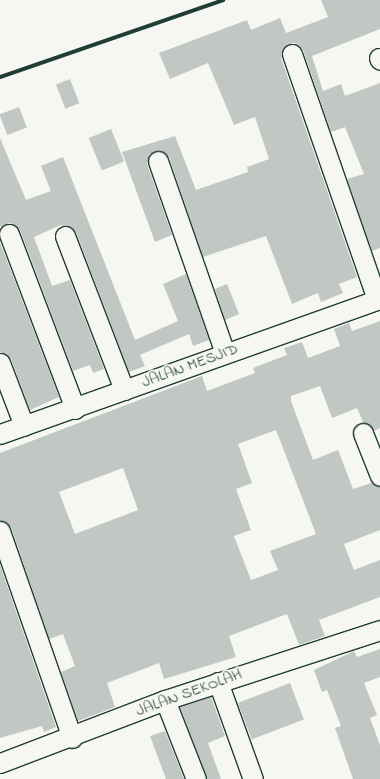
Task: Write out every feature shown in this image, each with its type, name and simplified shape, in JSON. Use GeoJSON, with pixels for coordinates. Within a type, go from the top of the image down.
{"type":"FeatureCollection","features":[{"type":"Feature","properties":{"kind":"street"},"geometry":{"type":"LineString","coordinates":[[292,54],[378,300]]}},
{"type":"Feature","properties":{"kind":"street"},"geometry":{"type":"LineString","coordinates":[[158,161],[226,353]]}},
{"type":"Feature","properties":{"kind":"street"},"geometry":{"type":"LineString","coordinates":[[9,234],[75,409]]}},
{"type":"Feature","properties":{"kind":"street"},"geometry":{"type":"LineString","coordinates":[[65,236],[124,390]]}},
{"type":"Feature","properties":{"kind":"street","name":"JALAN MESJID"},"geometry":{"type":"LineString","coordinates":[[0,434],[378,300]]}},
{"type":"Feature","properties":{"kind":"street"},"geometry":{"type":"LineString","coordinates":[[0,363],[24,426]]}},
{"type":"Feature","properties":{"kind":"street"},"geometry":{"type":"LineString","coordinates":[[363,433],[380,476]]}},
{"type":"Feature","properties":{"kind":"street"},"geometry":{"type":"LineString","coordinates":[[0,531],[72,738]]}},
{"type":"Feature","properties":{"kind":"street","name":"JALAN SEKOLAH"},"geometry":{"type":"LineString","coordinates":[[0,764],[72,738],[165,700],[380,630]]}},
{"type":"Feature","properties":{"kind":"street"},"geometry":{"type":"LineString","coordinates":[[218,682],[253,779]]}},
{"type":"Feature","properties":{"kind":"street"},"geometry":{"type":"LineString","coordinates":[[165,700],[196,779]]}},
{"type":"Feature","properties":{"kind":"building"},"geometry":{"type":"Polygon","coordinates":[[[321,0],[380,0],[380,29],[312,56],[323,91],[341,84],[345,96],[380,83],[380,248],[372,251],[347,179],[364,174],[345,127],[331,132],[303,50],[295,43],[288,44],[281,58],[357,277],[339,284],[343,293],[321,302],[318,293],[292,304],[266,236],[203,257],[169,157],[160,150],[149,154],[147,164],[172,235],[155,242],[122,152],[175,136],[196,190],[248,172],[247,167],[269,159],[255,117],[234,125],[208,63],[170,79],[159,53],[247,20],[251,30],[280,18],[286,33],[328,17],[321,0]]]}},
{"type":"Feature","properties":{"kind":"building"},"geometry":{"type":"Polygon","coordinates":[[[70,79],[79,103],[65,109],[56,84],[70,79]]]}},
{"type":"Feature","properties":{"kind":"building"},"geometry":{"type":"Polygon","coordinates":[[[19,107],[27,128],[7,135],[0,114],[19,107]]]}},
{"type":"Feature","properties":{"kind":"building"},"geometry":{"type":"Polygon","coordinates":[[[111,129],[124,161],[102,170],[89,138],[111,129]]]}},
{"type":"Feature","properties":{"kind":"building"},"geometry":{"type":"Polygon","coordinates":[[[0,138],[26,200],[51,191],[41,166],[63,157],[135,340],[178,321],[163,284],[186,274],[209,340],[193,346],[189,334],[140,355],[145,366],[129,372],[76,232],[61,225],[34,237],[52,286],[70,280],[104,369],[93,373],[90,365],[73,371],[20,230],[10,223],[0,227],[0,138]]]}},
{"type":"Feature","properties":{"kind":"building"},"geometry":{"type":"Polygon","coordinates":[[[0,242],[59,397],[30,410],[11,359],[0,352],[0,242]]]}},
{"type":"Feature","properties":{"kind":"building"},"geometry":{"type":"Polygon","coordinates":[[[227,284],[239,314],[225,320],[215,289],[227,284]]]}},
{"type":"Feature","properties":{"kind":"building"},"geometry":{"type":"Polygon","coordinates":[[[380,321],[380,428],[374,431],[363,422],[357,408],[332,418],[320,386],[291,396],[291,401],[313,460],[338,450],[353,489],[371,483],[380,487],[380,530],[344,544],[354,570],[380,560],[380,597],[319,620],[325,636],[299,645],[287,614],[229,636],[236,657],[164,679],[159,663],[107,683],[115,707],[78,721],[61,672],[75,666],[63,634],[49,639],[11,527],[0,520],[0,453],[202,376],[207,391],[255,373],[253,368],[287,355],[284,348],[302,342],[308,358],[340,346],[334,329],[349,323],[352,331],[380,321]],[[276,430],[238,444],[252,483],[236,489],[251,530],[234,536],[251,580],[278,570],[270,551],[316,534],[276,430]],[[123,468],[59,492],[75,534],[138,510],[123,468]]]}},
{"type":"Feature","properties":{"kind":"building"},"geometry":{"type":"Polygon","coordinates":[[[0,565],[56,727],[44,732],[42,726],[0,738],[0,565]]]}},
{"type":"Feature","properties":{"kind":"building"},"geometry":{"type":"Polygon","coordinates":[[[380,649],[380,677],[364,683],[377,715],[370,718],[380,745],[380,779],[353,779],[335,728],[341,726],[327,690],[322,692],[314,670],[354,651],[357,657],[380,649]]]}},
{"type":"Feature","properties":{"kind":"building"},"geometry":{"type":"Polygon","coordinates":[[[290,683],[304,719],[252,739],[238,703],[290,683]]]}},
{"type":"Feature","properties":{"kind":"building"},"geometry":{"type":"Polygon","coordinates":[[[211,697],[225,736],[208,743],[221,779],[207,779],[180,707],[211,697]]]}},
{"type":"Feature","properties":{"kind":"building"},"geometry":{"type":"Polygon","coordinates":[[[165,731],[184,779],[166,779],[150,736],[165,731]]]}},
{"type":"Feature","properties":{"kind":"railway"},"geometry":{"type":"LineString","coordinates":[[0,77],[223,0]]}}]}
